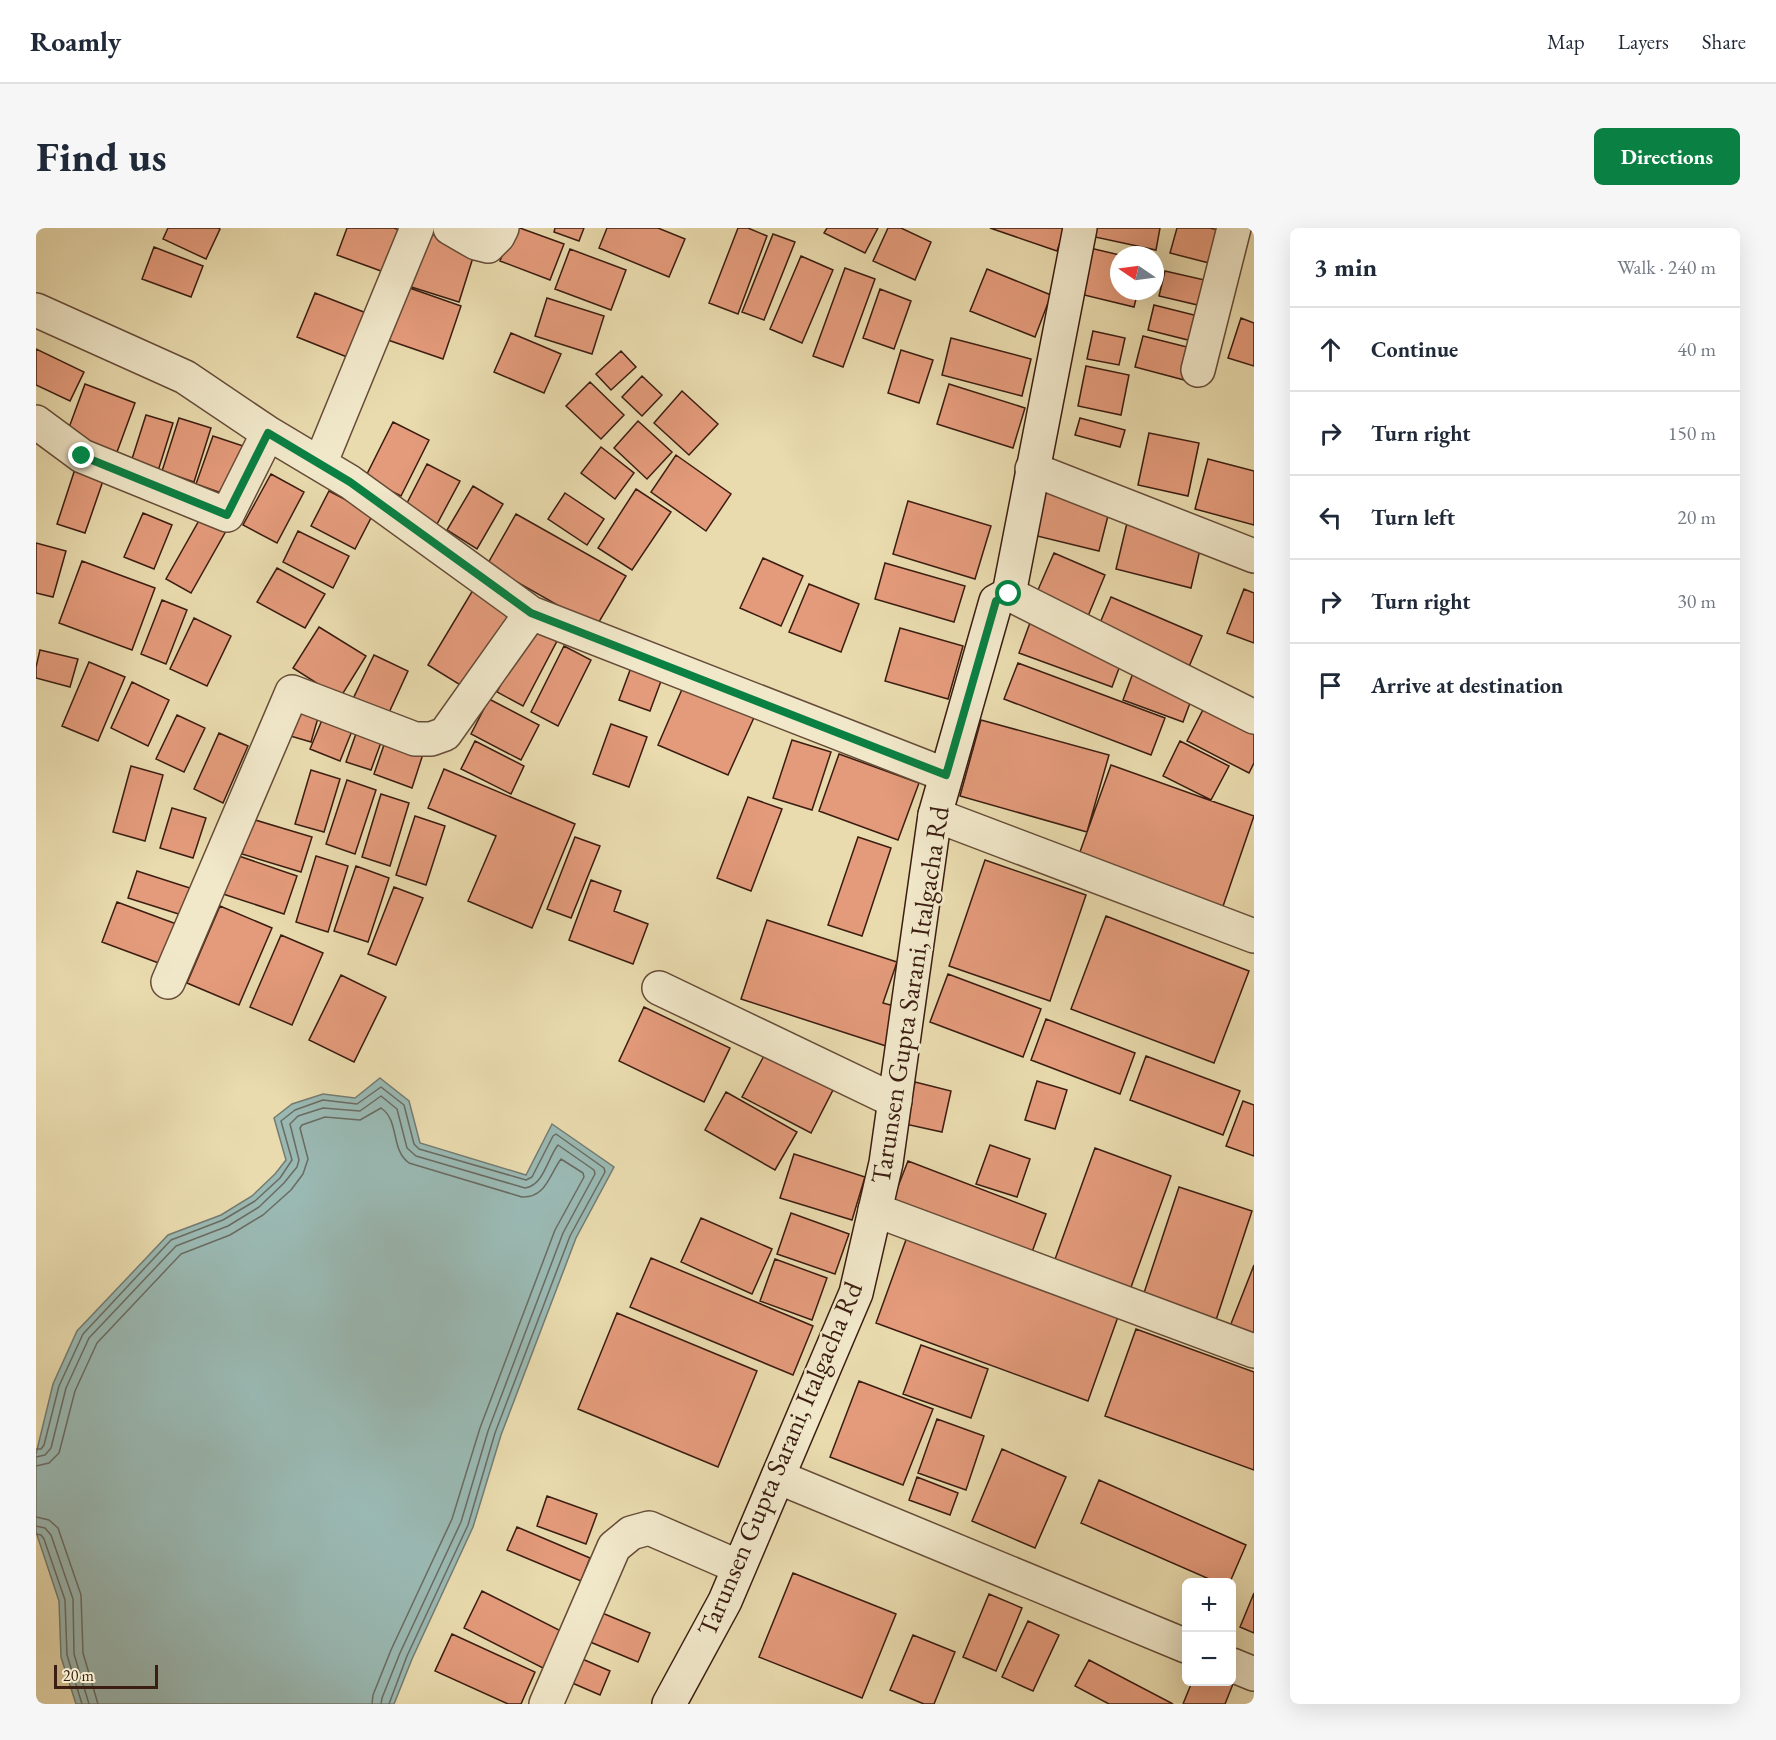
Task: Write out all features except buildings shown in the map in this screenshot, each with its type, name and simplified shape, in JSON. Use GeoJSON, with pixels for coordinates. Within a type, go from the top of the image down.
{"type":"FeatureCollection","features":[{"type":"Feature","properties":{"kind":"street"},"geometry":{"type":"LineString","coordinates":[[320,464],[417,228]]}},
{"type":"Feature","properties":{"kind":"street"},"geometry":{"type":"LineString","coordinates":[[450,228],[476,243],[488,246],[498,237],[502,228]]}},
{"type":"Feature","properties":{"kind":"street","name":"Tarunsen Gupta Sarani, Italgacha Rd"},"geometry":{"type":"LineString","coordinates":[[669,1704],[725,1601],[856,1293],[886,1163],[935,814],[996,601],[1009,594],[1080,228]]}},
{"type":"Feature","properties":{"kind":"street"},"geometry":{"type":"LineString","coordinates":[[1198,370],[1234,228]]}},
{"type":"Feature","properties":{"kind":"street"},"geometry":{"type":"LineString","coordinates":[[36,310],[185,376],[268,433],[350,482],[531,613],[946,775]]}},
{"type":"Feature","properties":{"kind":"street"},"geometry":{"type":"LineString","coordinates":[[36,422],[82,456],[227,515],[268,433]]}},
{"type":"Feature","properties":{"kind":"street"},"geometry":{"type":"LineString","coordinates":[[1032,469],[1254,556]]}},
{"type":"Feature","properties":{"kind":"street"},"geometry":{"type":"LineString","coordinates":[[1009,594],[1254,717]]}},
{"type":"Feature","properties":{"kind":"street"},"geometry":{"type":"LineString","coordinates":[[168,982],[292,692],[415,739],[431,739],[445,734],[531,613]]}},
{"type":"Feature","properties":{"kind":"street"},"geometry":{"type":"LineString","coordinates":[[935,814],[1254,936]]}},
{"type":"Feature","properties":{"kind":"street"},"geometry":{"type":"LineString","coordinates":[[659,988],[895,1101]]}},
{"type":"Feature","properties":{"kind":"street"},"geometry":{"type":"LineString","coordinates":[[875,1210],[1254,1351]]}},
{"type":"Feature","properties":{"kind":"street"},"geometry":{"type":"LineString","coordinates":[[778,1477],[1182,1644]]}},
{"type":"Feature","properties":{"kind":"street"},"geometry":{"type":"LineString","coordinates":[[546,1704],[614,1547],[631,1533],[649,1528],[739,1567]]}},
{"type":"Feature","properties":{"kind":"street"},"geometry":{"type":"LineString","coordinates":[[1236,1667],[1254,1674]]}},
{"type":"Feature","properties":{"kind":"water"},"geometry":{"type":"Polygon","coordinates":[[[380,1078],[409,1101],[420,1143],[526,1175],[552,1124],[614,1167],[576,1238],[501,1435],[473,1527],[412,1659],[394,1704],[76,1704],[61,1657],[59,1601],[36,1532],[36,1454],[53,1384],[77,1331],[168,1235],[221,1215],[252,1196],[275,1174],[286,1160],[274,1118],[292,1104],[323,1094],[355,1098],[380,1078]]]}},
{"type":"Feature","properties":{"kind":"route"},"geometry":{"type":"LineString","coordinates":[[82,456],[227,515],[268,433],[350,482],[531,613],[946,775],[996,601],[1009,594]]}}]}
